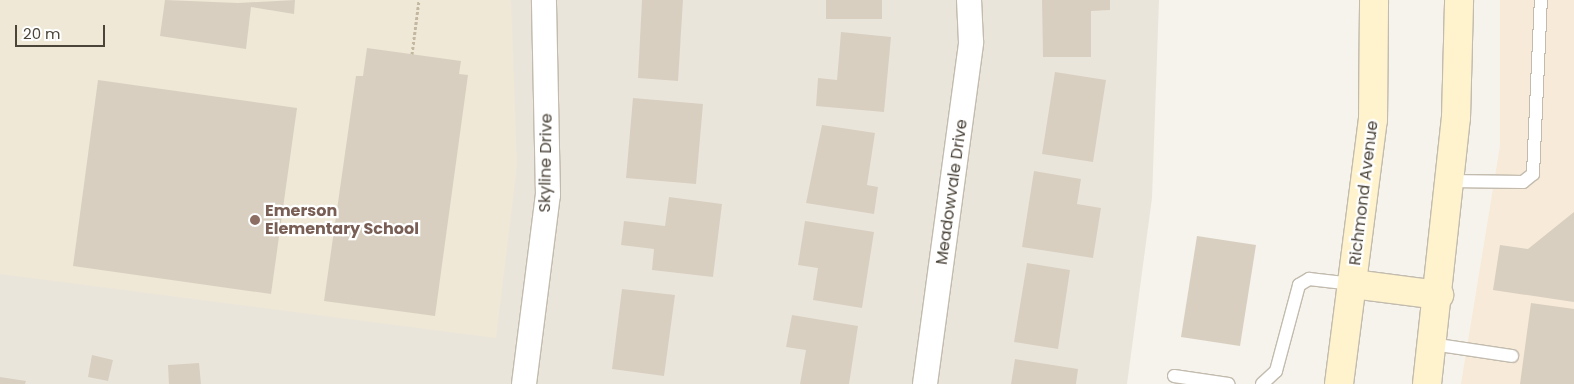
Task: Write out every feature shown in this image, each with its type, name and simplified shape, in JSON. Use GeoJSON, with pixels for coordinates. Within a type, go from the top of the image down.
{"type":"FeatureCollection","features":[{"type":"Feature","properties":{"kind":"main road","name":"Richmond Avenue"},"geometry":{"type":"LineString","coordinates":[[1339,384],[1354,284],[1373,120],[1374,0]]}},
{"type":"Feature","properties":{"kind":"main road"},"geometry":{"type":"LineString","coordinates":[[1427,384],[1439,295],[1450,181],[1459,0]]}},
{"type":"Feature","properties":{"kind":"main road"},"geometry":{"type":"LineString","coordinates":[[1354,284],[1439,295]]}},
{"type":"Feature","properties":{"kind":"street","name":"Skyline Drive"},"geometry":{"type":"LineString","coordinates":[[524,384],[548,195],[544,0]]}},
{"type":"Feature","properties":{"kind":"street","name":"Meadowvale Drive"},"geometry":{"type":"LineString","coordinates":[[926,384],[971,42],[969,0]]}},
{"type":"Feature","properties":{"kind":"lane"},"geometry":{"type":"LineString","coordinates":[[1450,181],[1523,182],[1533,174],[1541,0]]}},
{"type":"Feature","properties":{"kind":"lane"},"geometry":{"type":"LineString","coordinates":[[1262,384],[1276,371],[1298,285],[1309,279],[1354,284]]}},
{"type":"Feature","properties":{"kind":"lane"},"geometry":{"type":"LineString","coordinates":[[1432,344],[1512,356]]}},
{"type":"Feature","properties":{"kind":"lane"},"geometry":{"type":"LineString","coordinates":[[1174,376],[1228,384]]}},
{"type":"Feature","properties":{"kind":"path"},"geometry":{"type":"LineString","coordinates":[[412,54],[419,0]]}},
{"type":"Feature","properties":{"kind":"shaded area"},"geometry":{"type":"Polygon","coordinates":[[[0,0],[1159,0],[1152,198],[1127,384],[0,384],[0,0]]]}},
{"type":"Feature","properties":{"kind":"shaded area","name":"Emerson Elementary School"},"geometry":{"type":"Polygon","coordinates":[[[0,0],[511,0],[517,166],[496,338],[0,274],[0,0]]]}},
{"type":"Feature","properties":{"kind":"shaded area"},"geometry":{"type":"Polygon","coordinates":[[[1500,0],[1574,0],[1574,384],[1461,384],[1500,146],[1500,0]]]}},
{"type":"Feature","properties":{"kind":"building"},"geometry":{"type":"Polygon","coordinates":[[[165,0],[238,3],[295,0],[294,14],[251,7],[246,49],[160,36],[165,0]]]}},
{"type":"Feature","properties":{"kind":"building"},"geometry":{"type":"Polygon","coordinates":[[[642,0],[683,0],[678,81],[638,78],[642,0]]]}},
{"type":"Feature","properties":{"kind":"building"},"geometry":{"type":"Polygon","coordinates":[[[826,0],[882,0],[882,19],[826,19],[826,0]]]}},
{"type":"Feature","properties":{"kind":"building"},"geometry":{"type":"Polygon","coordinates":[[[1042,0],[1110,0],[1110,10],[1091,11],[1091,57],[1043,57],[1042,0]]]}},
{"type":"Feature","properties":{"kind":"building"},"geometry":{"type":"Polygon","coordinates":[[[841,32],[891,37],[884,112],[816,106],[818,78],[837,80],[841,32]]]}},
{"type":"Feature","properties":{"kind":"building"},"geometry":{"type":"Polygon","coordinates":[[[367,48],[461,61],[459,74],[468,75],[435,316],[324,301],[356,76],[363,76],[367,48]]]}},
{"type":"Feature","properties":{"kind":"building"},"geometry":{"type":"Polygon","coordinates":[[[1055,72],[1106,80],[1093,162],[1042,154],[1055,72]]]}},
{"type":"Feature","properties":{"kind":"building"},"geometry":{"type":"Polygon","coordinates":[[[98,80],[297,108],[271,294],[73,266],[98,80]]]}},
{"type":"Feature","properties":{"kind":"building"},"geometry":{"type":"Polygon","coordinates":[[[633,98],[703,104],[696,184],[626,178],[633,98]]]}},
{"type":"Feature","properties":{"kind":"building"},"geometry":{"type":"Polygon","coordinates":[[[822,125],[875,133],[867,185],[878,187],[874,214],[806,203],[822,125]]]}},
{"type":"Feature","properties":{"kind":"building"},"geometry":{"type":"Polygon","coordinates":[[[1034,171],[1081,179],[1077,204],[1101,208],[1093,258],[1022,247],[1034,171]]]}},
{"type":"Feature","properties":{"kind":"building"},"geometry":{"type":"Polygon","coordinates":[[[669,197],[722,204],[713,277],[652,270],[654,249],[621,245],[624,221],[665,226],[669,197]]]}},
{"type":"Feature","properties":{"kind":"building"},"geometry":{"type":"Polygon","coordinates":[[[1574,212],[1574,302],[1493,290],[1500,245],[1528,249],[1574,212]]]}},
{"type":"Feature","properties":{"kind":"building"},"geometry":{"type":"Polygon","coordinates":[[[805,221],[874,232],[862,308],[813,300],[818,268],[798,265],[805,221]]]}},
{"type":"Feature","properties":{"kind":"building"},"geometry":{"type":"Polygon","coordinates":[[[1197,236],[1256,245],[1240,346],[1181,337],[1197,236]]]}},
{"type":"Feature","properties":{"kind":"building"},"geometry":{"type":"Polygon","coordinates":[[[1027,263],[1070,270],[1058,349],[1014,342],[1027,263]]]}},
{"type":"Feature","properties":{"kind":"building"},"geometry":{"type":"Polygon","coordinates":[[[622,289],[675,295],[664,376],[612,369],[622,289]]]}},
{"type":"Feature","properties":{"kind":"building"},"geometry":{"type":"Polygon","coordinates":[[[1531,303],[1574,309],[1574,384],[1520,384],[1531,303]]]}},
{"type":"Feature","properties":{"kind":"building"},"geometry":{"type":"Polygon","coordinates":[[[792,315],[858,326],[849,384],[800,384],[806,350],[786,347],[792,315]]]}},
{"type":"Feature","properties":{"kind":"building"},"geometry":{"type":"Polygon","coordinates":[[[92,355],[113,360],[108,381],[88,377],[92,355]]]}},
{"type":"Feature","properties":{"kind":"building"},"geometry":{"type":"Polygon","coordinates":[[[1015,359],[1078,369],[1076,384],[1011,384],[1015,359]]]}},
{"type":"Feature","properties":{"kind":"building"},"geometry":{"type":"Polygon","coordinates":[[[199,363],[201,384],[169,384],[168,365],[199,363]]]}},
{"type":"Feature","properties":{"kind":"building"},"geometry":{"type":"Polygon","coordinates":[[[0,377],[26,381],[25,384],[0,384],[0,377]]]}},
{"type":"Feature","properties":{"kind":"place","name":"Emerson Elementary School"},"geometry":{"type":"Point","coordinates":[255,220]}}]}
